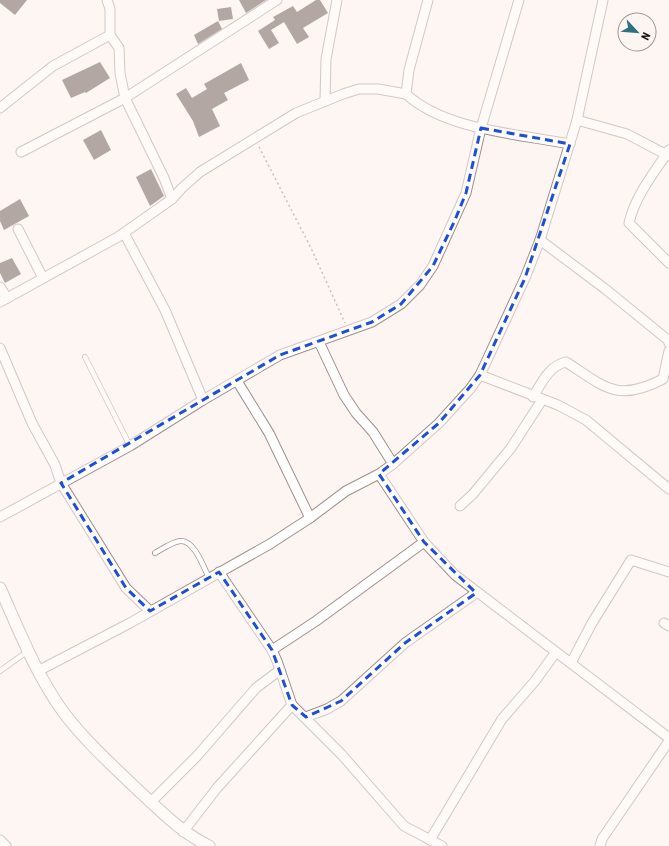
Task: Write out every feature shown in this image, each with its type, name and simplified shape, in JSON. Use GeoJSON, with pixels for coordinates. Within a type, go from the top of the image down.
{"type":"FeatureCollection","features":[{"type":"Feature","properties":{"kind":"street"},"geometry":{"type":"LineString","coordinates":[[107,0],[110,9],[110,35],[119,48],[120,73],[125,98],[164,178],[172,199]]}},
{"type":"Feature","properties":{"kind":"street"},"geometry":{"type":"LineString","coordinates":[[21,152],[125,98],[277,0]]}},
{"type":"Feature","properties":{"kind":"street"},"geometry":{"type":"LineString","coordinates":[[325,101],[326,59],[337,0]]}},
{"type":"Feature","properties":{"kind":"street"},"geometry":{"type":"LineString","coordinates":[[406,94],[408,70],[428,0]]}},
{"type":"Feature","properties":{"kind":"street"},"geometry":{"type":"LineString","coordinates":[[0,517],[130,446],[203,400],[280,355],[372,322],[401,304],[420,285],[433,266],[466,193],[481,128],[519,0]]}},
{"type":"Feature","properties":{"kind":"street"},"geometry":{"type":"LineString","coordinates":[[38,671],[150,612],[209,578],[310,518],[346,491],[379,474],[393,464],[439,423],[480,375],[525,278],[540,240],[577,120],[603,0]]}},
{"type":"Feature","properties":{"kind":"street"},"geometry":{"type":"LineString","coordinates":[[0,108],[53,66],[110,35]]}},
{"type":"Feature","properties":{"kind":"street"},"geometry":{"type":"LineString","coordinates":[[0,287],[3,300],[44,278],[124,233],[172,199],[200,172],[255,140],[296,113],[359,89],[378,89],[406,94],[416,103],[434,113],[460,123],[570,144]]}},
{"type":"Feature","properties":{"kind":"street"},"geometry":{"type":"LineString","coordinates":[[577,120],[627,134],[668,154],[650,178],[631,213],[629,223],[669,263]]}},
{"type":"Feature","properties":{"kind":"street"},"geometry":{"type":"LineString","coordinates":[[18,230],[44,278]]}},
{"type":"Feature","properties":{"kind":"street"},"geometry":{"type":"LineString","coordinates":[[124,233],[165,310],[203,400]]}},
{"type":"Feature","properties":{"kind":"street"},"geometry":{"type":"LineString","coordinates":[[540,240],[604,288],[668,340],[669,344]]}},
{"type":"Feature","properties":{"kind":"street"},"geometry":{"type":"LineString","coordinates":[[319,342],[344,395],[356,413],[373,432],[393,464]]}},
{"type":"Feature","properties":{"kind":"street"},"geometry":{"type":"LineString","coordinates":[[0,348],[32,423],[55,465],[61,483],[126,588],[150,612]]}},
{"type":"Feature","properties":{"kind":"street"},"geometry":{"type":"LineString","coordinates":[[533,397],[550,370],[557,364],[566,362],[615,391],[635,391],[647,388],[666,381],[669,351]]}},
{"type":"Feature","properties":{"kind":"street"},"geometry":{"type":"LineString","coordinates":[[480,375],[533,397],[558,405],[586,420],[659,483],[669,489]]}},
{"type":"Feature","properties":{"kind":"street"},"geometry":{"type":"LineString","coordinates":[[237,381],[269,434],[310,518]]}},
{"type":"Feature","properties":{"kind":"street"},"geometry":{"type":"LineString","coordinates":[[460,506],[473,494],[511,448],[542,400]]}},
{"type":"Feature","properties":{"kind":"street"},"geometry":{"type":"LineString","coordinates":[[379,474],[424,542],[455,575],[476,593],[571,663],[669,740],[602,839],[600,846]]}},
{"type":"Feature","properties":{"kind":"street"},"geometry":{"type":"LineString","coordinates":[[272,650],[316,621],[424,542]]}},
{"type":"Feature","properties":{"kind":"street"},"geometry":{"type":"LineString","coordinates":[[571,663],[592,623],[627,564],[632,560],[669,572]]}},
{"type":"Feature","properties":{"kind":"street"},"geometry":{"type":"LineString","coordinates":[[219,572],[272,650],[292,705],[306,717],[342,755],[404,826],[442,846]]}},
{"type":"Feature","properties":{"kind":"street"},"geometry":{"type":"LineString","coordinates":[[0,588],[38,671],[51,694],[69,718],[105,759],[183,832],[209,846]]}},
{"type":"Feature","properties":{"kind":"street"},"geometry":{"type":"LineString","coordinates":[[306,717],[328,709],[341,701],[405,643],[476,593]]}},
{"type":"Feature","properties":{"kind":"street"},"geometry":{"type":"LineString","coordinates":[[430,840],[502,719],[535,681],[556,652]]}},
{"type":"Feature","properties":{"kind":"street"},"geometry":{"type":"LineString","coordinates":[[151,802],[197,756],[256,688],[280,670]]}},
{"type":"Feature","properties":{"kind":"street"},"geometry":{"type":"LineString","coordinates":[[183,832],[217,788],[292,705]]}},
{"type":"Feature","properties":{"kind":"street"},"geometry":{"type":"LineString","coordinates":[[0,840],[6,846]]}},
{"type":"Feature","properties":{"kind":"lane"},"geometry":{"type":"LineString","coordinates":[[85,357],[130,446]]}},
{"type":"Feature","properties":{"kind":"lane"},"geometry":{"type":"LineString","coordinates":[[155,553],[179,541],[187,542],[193,547],[209,578]]}},
{"type":"Feature","properties":{"kind":"lane"},"geometry":{"type":"LineString","coordinates":[[0,671],[29,651]]}},
{"type":"Feature","properties":{"kind":"path"},"geometry":{"type":"LineString","coordinates":[[255,140],[311,248],[349,331]]}},
{"type":"Feature","properties":{"kind":"highlighted area"},"geometry":{"type":"Polygon","coordinates":[[[481,128],[570,144],[525,278],[480,375],[439,423],[379,474],[424,542],[476,593],[405,643],[341,701],[306,717],[292,705],[272,650],[219,572],[150,611],[126,588],[61,483],[280,355],[372,322],[401,304],[433,266],[455,220],[466,193],[481,128]]]}},
{"type":"Feature","properties":{"kind":"building"},"geometry":{"type":"Polygon","coordinates":[[[0,0],[27,0],[15,15],[0,3],[0,0]]]}},
{"type":"Feature","properties":{"kind":"building"},"geometry":{"type":"Polygon","coordinates":[[[239,0],[266,0],[246,13],[239,0]]]}},
{"type":"Feature","properties":{"kind":"building"},"geometry":{"type":"Polygon","coordinates":[[[316,0],[320,0],[328,13],[303,28],[309,37],[297,44],[284,22],[271,30],[279,43],[269,49],[258,31],[275,20],[273,17],[293,6],[297,12],[316,0]]]}},
{"type":"Feature","properties":{"kind":"building"},"geometry":{"type":"Polygon","coordinates":[[[231,7],[233,19],[219,21],[217,9],[231,7]]]}},
{"type":"Feature","properties":{"kind":"building"},"geometry":{"type":"Polygon","coordinates":[[[218,21],[222,29],[198,44],[194,35],[218,21]]]}},
{"type":"Feature","properties":{"kind":"building"},"geometry":{"type":"Polygon","coordinates":[[[100,62],[110,78],[86,93],[85,92],[71,98],[62,80],[100,62]]]}},
{"type":"Feature","properties":{"kind":"building"},"geometry":{"type":"Polygon","coordinates":[[[241,63],[249,80],[224,93],[228,100],[212,109],[220,126],[199,137],[193,121],[176,94],[186,88],[192,98],[207,89],[204,84],[241,63]]]}},
{"type":"Feature","properties":{"kind":"building"},"geometry":{"type":"Polygon","coordinates":[[[101,130],[111,150],[94,160],[83,140],[101,130]]]}},
{"type":"Feature","properties":{"kind":"building"},"geometry":{"type":"Polygon","coordinates":[[[151,169],[164,196],[150,206],[136,177],[151,169]]]}},
{"type":"Feature","properties":{"kind":"building"},"geometry":{"type":"Polygon","coordinates":[[[20,199],[29,216],[4,230],[0,221],[0,211],[20,199]]]}},
{"type":"Feature","properties":{"kind":"building"},"geometry":{"type":"Polygon","coordinates":[[[12,258],[21,274],[5,283],[0,273],[0,263],[12,258]]]}}]}
